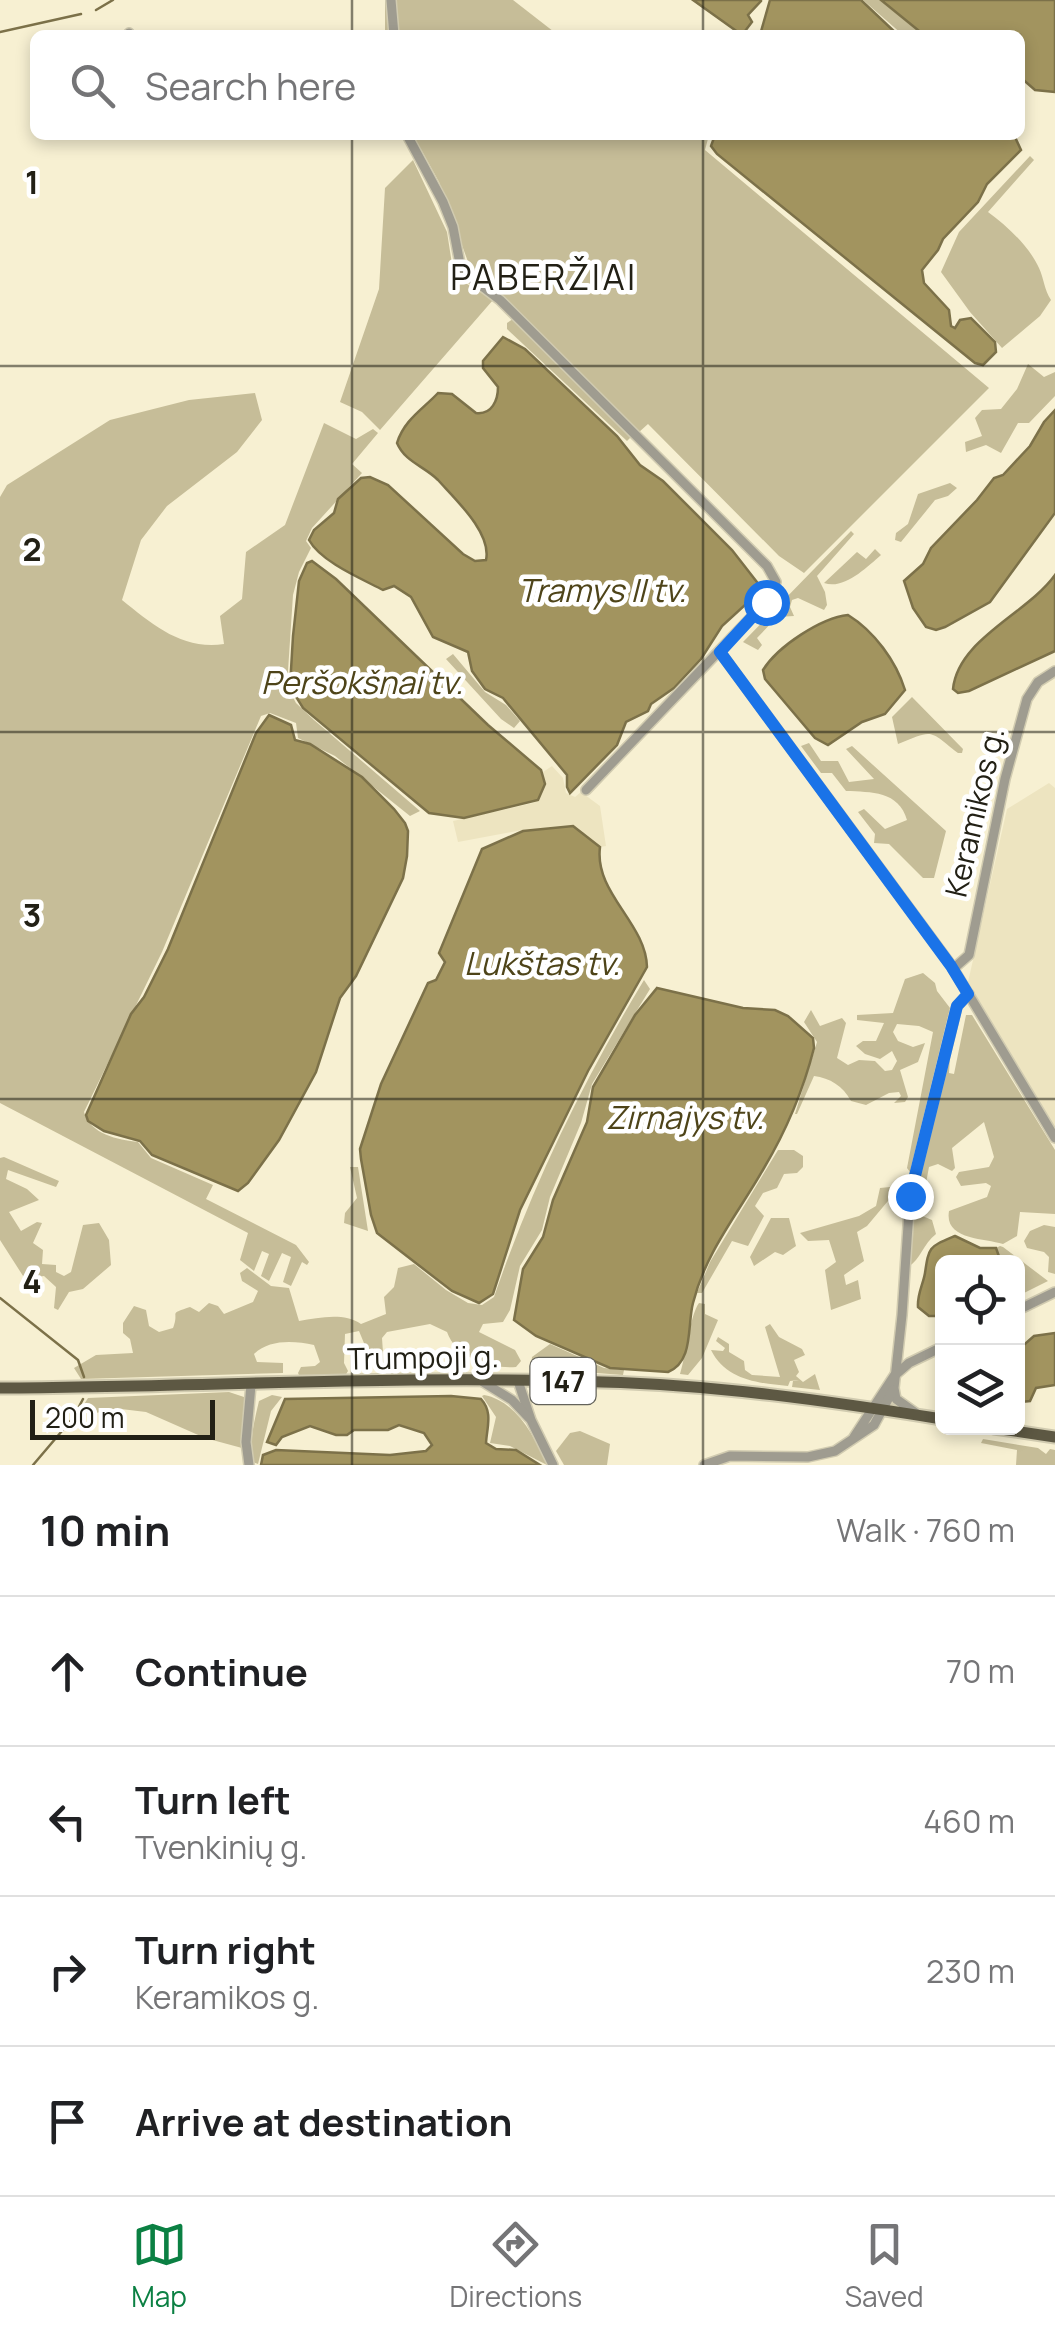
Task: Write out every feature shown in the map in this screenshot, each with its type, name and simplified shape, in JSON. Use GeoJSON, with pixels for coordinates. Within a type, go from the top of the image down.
{"type":"FeatureCollection","features":[{"type":"Feature","properties":{"kind":"main road","name":"Trumpoji g."},"geometry":{"type":"LineString","coordinates":[[0,1388],[518,1381],[705,1388],[796,1396],[935,1418]]}},
{"type":"Feature","properties":{"kind":"main road"},"geometry":{"type":"LineString","coordinates":[[1025,1433],[1053,1438]]}},
{"type":"Feature","properties":{"kind":"street"},"geometry":{"type":"LineString","coordinates":[[391,0],[394,30]]}},
{"type":"Feature","properties":{"kind":"street"},"geometry":{"type":"LineString","coordinates":[[409,140],[443,202],[466,274],[500,300],[773,575],[775,590],[766,602],[586,790]]}},
{"type":"Feature","properties":{"kind":"street"},"geometry":{"type":"LineString","coordinates":[[720,652],[953,969],[1055,1138]]}},
{"type":"Feature","properties":{"kind":"street","name":"Keramikos g."},"geometry":{"type":"LineString","coordinates":[[953,969],[969,955],[1005,778],[1027,699],[1038,682],[1055,671]]}},
{"type":"Feature","properties":{"kind":"street"},"geometry":{"type":"LineString","coordinates":[[920,1415],[902,1405],[894,1388],[912,1180],[957,1006],[968,994]]}},
{"type":"Feature","properties":{"kind":"street"},"geometry":{"type":"LineString","coordinates":[[1025,1307],[1055,1292]]}},
{"type":"Feature","properties":{"kind":"street"},"geometry":{"type":"LineString","coordinates":[[879,1409],[894,1376],[935,1351]]}},
{"type":"Feature","properties":{"kind":"street"},"geometry":{"type":"LineString","coordinates":[[479,1380],[512,1400],[531,1420]]}},
{"type":"Feature","properties":{"kind":"street"},"geometry":{"type":"LineString","coordinates":[[512,1400],[518,1381]]}},
{"type":"Feature","properties":{"kind":"street"},"geometry":{"type":"LineString","coordinates":[[518,1381],[553,1465]]}},
{"type":"Feature","properties":{"kind":"street"},"geometry":{"type":"LineString","coordinates":[[249,1465],[246,1442],[251,1385]]}},
{"type":"Feature","properties":{"kind":"street"},"geometry":{"type":"LineString","coordinates":[[704,1465],[730,1456],[822,1455],[854,1437],[894,1388]]}},
{"type":"Feature","properties":{"kind":"shaded area"},"geometry":{"type":"Polygon","coordinates":[[[385,0],[513,0],[552,30],[385,30],[385,0]]]}},
{"type":"Feature","properties":{"kind":"shaded area"},"geometry":{"type":"Polygon","coordinates":[[[863,0],[880,0],[917,30],[897,30],[863,0]]]}},
{"type":"Feature","properties":{"kind":"shaded area"},"geometry":{"type":"Polygon","coordinates":[[[416,140],[708,140],[705,150],[989,388],[804,573],[779,556],[648,424],[638,433],[502,295],[471,270],[439,182],[416,140]]]}},
{"type":"Feature","properties":{"kind":"shaded area"},"geometry":{"type":"Polygon","coordinates":[[[1030,156],[1034,160],[988,212],[1029,252],[1051,300],[1040,316],[1002,348],[941,272],[959,232],[1030,156]]]}},
{"type":"Feature","properties":{"kind":"shaded area"},"geometry":{"type":"Polygon","coordinates":[[[413,160],[447,232],[452,264],[459,279],[493,300],[380,430],[362,412],[340,402],[379,289],[385,188],[413,160]]]}},
{"type":"Feature","properties":{"kind":"shaded area"},"geometry":{"type":"Polygon","coordinates":[[[513,319],[632,436],[627,441],[507,329],[507,323],[513,319]]]}},
{"type":"Feature","properties":{"kind":"shaded area"},"geometry":{"type":"Polygon","coordinates":[[[1028,364],[1044,377],[1055,372],[1055,396],[1029,423],[1018,423],[1001,453],[986,445],[966,452],[965,442],[982,436],[975,418],[982,410],[1001,409],[1017,389],[1028,364]]]}},
{"type":"Feature","properties":{"kind":"shaded area"},"geometry":{"type":"Polygon","coordinates":[[[255,393],[262,420],[237,452],[167,506],[141,540],[122,600],[169,634],[195,643],[224,644],[220,616],[242,599],[246,552],[285,525],[324,423],[356,439],[373,429],[378,433],[352,464],[362,473],[312,528],[306,541],[311,548],[293,595],[287,686],[296,703],[314,720],[420,811],[410,816],[335,756],[298,738],[296,723],[270,713],[261,716],[162,952],[84,1112],[98,1131],[138,1142],[151,1158],[213,1185],[206,1199],[296,1245],[309,1262],[302,1262],[291,1286],[283,1282],[291,1257],[282,1253],[269,1281],[261,1276],[269,1254],[262,1251],[254,1271],[240,1260],[248,1233],[0,1103],[0,497],[7,485],[110,420],[189,400],[255,393]]]}},
{"type":"Feature","properties":{"kind":"shaded area"},"geometry":{"type":"Polygon","coordinates":[[[950,483],[957,488],[935,500],[901,542],[895,540],[896,533],[908,524],[918,494],[950,483]]]}},
{"type":"Feature","properties":{"kind":"shaded area"},"geometry":{"type":"Polygon","coordinates":[[[851,531],[854,534],[817,576],[825,592],[824,610],[798,598],[792,600],[794,616],[777,617],[757,638],[762,645],[758,650],[743,642],[851,531]]]}},
{"type":"Feature","properties":{"kind":"shaded area"},"geometry":{"type":"Polygon","coordinates":[[[875,549],[881,555],[854,576],[839,583],[824,583],[857,552],[866,559],[875,549]]]}},
{"type":"Feature","properties":{"kind":"shaded area"},"geometry":{"type":"Polygon","coordinates":[[[453,654],[485,692],[506,705],[520,721],[514,728],[446,659],[453,654]]]}},
{"type":"Feature","properties":{"kind":"shaded area"},"geometry":{"type":"Polygon","coordinates":[[[912,697],[963,749],[962,753],[931,734],[898,744],[892,717],[912,697]]]}},
{"type":"Feature","properties":{"kind":"shaded area"},"geometry":{"type":"Polygon","coordinates":[[[809,743],[821,761],[838,761],[849,782],[874,779],[846,749],[852,746],[946,831],[934,878],[923,878],[889,844],[874,843],[875,834],[858,812],[864,809],[885,829],[907,820],[898,803],[883,795],[846,791],[832,773],[821,773],[801,746],[809,743]]]}},
{"type":"Feature","properties":{"kind":"shaded area"},"geometry":{"type":"Polygon","coordinates":[[[552,766],[563,778],[566,793],[575,797],[581,792],[600,806],[606,846],[600,847],[573,826],[522,830],[458,842],[453,821],[533,803],[545,784],[543,772],[552,766]]]}},
{"type":"Feature","properties":{"kind":"shaded area"},"geometry":{"type":"Polygon","coordinates":[[[1049,783],[1055,788],[1055,1138],[966,991],[1007,809],[1049,783]]]}},
{"type":"Feature","properties":{"kind":"shaded area"},"geometry":{"type":"Polygon","coordinates":[[[923,973],[935,983],[950,1008],[910,1172],[907,1168],[933,1032],[897,1024],[893,1032],[898,1041],[913,1047],[925,1043],[918,1062],[900,1070],[908,1097],[905,1102],[894,1103],[901,1096],[899,1092],[866,1105],[851,1101],[836,1084],[814,1076],[795,1114],[817,1042],[804,1022],[811,1010],[820,1026],[842,1018],[846,1023],[837,1058],[848,1065],[859,1060],[875,1061],[885,1071],[892,1070],[897,1061],[892,1051],[880,1059],[856,1046],[863,1041],[876,1041],[884,1023],[857,1020],[857,1015],[893,1013],[905,979],[923,973]]]}},
{"type":"Feature","properties":{"kind":"shaded area"},"geometry":{"type":"Polygon","coordinates":[[[644,980],[650,989],[592,1084],[581,1123],[550,1197],[542,1230],[520,1266],[510,1310],[503,1322],[483,1324],[479,1332],[515,1350],[521,1361],[516,1367],[496,1366],[466,1355],[447,1332],[430,1324],[387,1332],[382,1338],[381,1368],[359,1331],[345,1334],[345,1376],[300,1377],[301,1367],[320,1362],[314,1345],[290,1342],[267,1346],[254,1354],[257,1362],[283,1363],[283,1373],[81,1379],[74,1368],[96,1355],[133,1353],[130,1339],[123,1333],[123,1323],[134,1306],[146,1310],[149,1326],[159,1332],[173,1328],[176,1312],[190,1307],[199,1312],[209,1303],[224,1314],[253,1302],[258,1291],[242,1281],[240,1273],[247,1268],[271,1286],[289,1288],[299,1321],[339,1317],[361,1324],[386,1314],[384,1297],[394,1287],[398,1268],[414,1264],[468,1303],[482,1305],[494,1297],[560,1135],[644,980]]]}},
{"type":"Feature","properties":{"kind":"shaded area"},"geometry":{"type":"Polygon","coordinates":[[[966,1015],[972,1015],[1055,1150],[1055,1214],[1020,1212],[1017,1236],[1003,1244],[967,1236],[953,1228],[949,1211],[987,1197],[991,1186],[961,1186],[956,1177],[959,1172],[989,1167],[994,1157],[984,1122],[952,1148],[952,1171],[938,1164],[929,1167],[920,1215],[932,1220],[936,1234],[908,1267],[913,1210],[930,1125],[951,1041],[949,1073],[954,1074],[966,1015]]]}},
{"type":"Feature","properties":{"kind":"shaded area"},"geometry":{"type":"Polygon","coordinates":[[[778,1150],[794,1150],[803,1156],[803,1167],[797,1173],[784,1174],[777,1188],[763,1193],[755,1206],[764,1216],[748,1246],[732,1241],[702,1293],[697,1293],[710,1262],[778,1150]]]}},
{"type":"Feature","properties":{"kind":"shaded area"},"geometry":{"type":"Polygon","coordinates":[[[0,1158],[59,1181],[56,1187],[8,1170],[6,1179],[39,1200],[9,1212],[21,1231],[42,1223],[33,1243],[43,1250],[42,1264],[56,1265],[56,1272],[64,1276],[71,1272],[83,1225],[99,1223],[109,1240],[111,1265],[83,1289],[69,1292],[58,1310],[54,1308],[56,1287],[44,1276],[25,1279],[0,1240],[0,1158]]]}},
{"type":"Feature","properties":{"kind":"shaded area"},"geometry":{"type":"Polygon","coordinates":[[[350,1167],[358,1167],[368,1231],[344,1223],[345,1213],[357,1198],[350,1167]]]}},
{"type":"Feature","properties":{"kind":"shaded area"},"geometry":{"type":"Polygon","coordinates":[[[890,1187],[893,1195],[857,1232],[864,1261],[844,1275],[846,1285],[858,1280],[861,1299],[831,1310],[825,1270],[836,1262],[829,1240],[808,1241],[800,1233],[859,1216],[876,1206],[880,1188],[890,1187]]]}},
{"type":"Feature","properties":{"kind":"shaded area"},"geometry":{"type":"Polygon","coordinates":[[[771,1218],[789,1218],[796,1246],[783,1255],[775,1252],[754,1266],[750,1257],[771,1218]]]}},
{"type":"Feature","properties":{"kind":"shaded area"},"geometry":{"type":"Polygon","coordinates":[[[1044,1225],[1055,1227],[1055,1274],[1048,1272],[1049,1257],[1027,1248],[1024,1241],[1030,1231],[1044,1225]]]}},
{"type":"Feature","properties":{"kind":"shaded area"},"geometry":{"type":"Polygon","coordinates":[[[1003,1247],[1014,1255],[998,1255],[996,1248],[1003,1247]]]}},
{"type":"Feature","properties":{"kind":"shaded area"},"geometry":{"type":"Polygon","coordinates":[[[1025,1264],[1048,1281],[1025,1292],[1025,1264]]]}},
{"type":"Feature","properties":{"kind":"shaded area"},"geometry":{"type":"Polygon","coordinates":[[[699,1303],[705,1304],[705,1314],[718,1320],[702,1358],[688,1375],[680,1374],[693,1316],[699,1303]]]}},
{"type":"Feature","properties":{"kind":"shaded area"},"geometry":{"type":"Polygon","coordinates":[[[770,1324],[779,1337],[802,1349],[805,1355],[794,1360],[799,1372],[796,1376],[803,1382],[815,1374],[820,1390],[792,1387],[793,1381],[799,1380],[790,1381],[788,1386],[744,1378],[725,1368],[711,1350],[725,1348],[716,1341],[718,1337],[729,1344],[729,1352],[744,1361],[745,1370],[752,1375],[780,1377],[765,1327],[770,1324]]]}},
{"type":"Feature","properties":{"kind":"shaded area"},"geometry":{"type":"Polygon","coordinates":[[[550,1344],[604,1368],[624,1370],[623,1375],[531,1368],[532,1357],[550,1344]]]}},
{"type":"Feature","properties":{"kind":"shaded area"},"geometry":{"type":"Polygon","coordinates":[[[229,1392],[247,1398],[242,1448],[205,1438],[146,1412],[121,1409],[95,1413],[83,1406],[88,1398],[229,1392]]]}},
{"type":"Feature","properties":{"kind":"shaded area"},"geometry":{"type":"Polygon","coordinates":[[[272,1395],[282,1397],[271,1411],[258,1464],[253,1462],[252,1454],[254,1424],[259,1401],[272,1395]]]}},
{"type":"Feature","properties":{"kind":"shaded area"},"geometry":{"type":"Polygon","coordinates":[[[484,1395],[515,1413],[547,1465],[510,1446],[490,1443],[496,1417],[484,1395]]]}},
{"type":"Feature","properties":{"kind":"shaded area"},"geometry":{"type":"Polygon","coordinates":[[[580,1431],[610,1444],[607,1465],[564,1465],[556,1451],[570,1433],[580,1431]]]}},
{"type":"Feature","properties":{"kind":"shaded area"},"geometry":{"type":"Polygon","coordinates":[[[983,1439],[1038,1448],[1046,1454],[1055,1450],[1055,1465],[1016,1465],[1017,1450],[981,1443],[983,1439]]]}},
{"type":"Feature","properties":{"kind":"water"},"geometry":{"type":"Polygon","coordinates":[[[693,0],[761,0],[748,15],[752,22],[746,30],[735,30],[693,0]]]}},
{"type":"Feature","properties":{"kind":"water"},"geometry":{"type":"Polygon","coordinates":[[[770,0],[861,0],[893,30],[761,30],[770,0]]]}},
{"type":"Feature","properties":{"kind":"water"},"geometry":{"type":"Polygon","coordinates":[[[881,0],[1055,0],[1055,92],[1035,90],[1025,81],[1025,30],[918,30],[881,0]]]}},
{"type":"Feature","properties":{"kind":"water"},"geometry":{"type":"Polygon","coordinates":[[[713,140],[1016,140],[1021,150],[987,184],[978,202],[943,239],[922,270],[924,283],[949,310],[951,326],[955,328],[960,320],[971,318],[995,342],[996,352],[983,365],[975,363],[711,146],[713,140]]]}},
{"type":"Feature","properties":{"kind":"water","name":"Tramys II tv."},"geometry":{"type":"Polygon","coordinates":[[[503,337],[525,349],[617,436],[640,465],[663,481],[732,550],[760,586],[757,594],[722,626],[701,659],[674,688],[651,704],[648,711],[626,722],[617,745],[570,793],[567,775],[503,698],[485,689],[472,671],[468,652],[433,637],[411,597],[394,586],[383,590],[343,569],[323,556],[309,540],[314,530],[334,513],[338,499],[361,478],[370,477],[388,485],[463,554],[475,561],[486,560],[483,539],[471,517],[397,443],[409,421],[438,393],[452,394],[476,413],[490,409],[498,387],[483,368],[483,361],[503,337]]]}},
{"type":"Feature","properties":{"kind":"water"},"geometry":{"type":"Polygon","coordinates":[[[1055,410],[1055,513],[990,602],[945,627],[926,627],[913,608],[904,581],[923,564],[931,548],[994,478],[1003,475],[1030,446],[1055,410]]]}},
{"type":"Feature","properties":{"kind":"water","name":"Peršokšnai tv."},"geometry":{"type":"Polygon","coordinates":[[[312,561],[541,770],[545,784],[538,800],[464,818],[429,813],[303,708],[290,687],[293,636],[299,581],[307,563],[312,561]]]}},
{"type":"Feature","properties":{"kind":"water"},"geometry":{"type":"Polygon","coordinates":[[[1055,575],[1055,651],[969,691],[958,693],[953,689],[958,671],[980,641],[1055,575]]]}},
{"type":"Feature","properties":{"kind":"water"},"geometry":{"type":"Polygon","coordinates":[[[848,615],[883,648],[905,690],[885,714],[862,722],[828,745],[815,738],[765,679],[763,670],[801,635],[825,621],[848,615]]]}},
{"type":"Feature","properties":{"kind":"water"},"geometry":{"type":"Polygon","coordinates":[[[269,715],[291,725],[295,740],[310,744],[362,777],[394,809],[408,831],[407,856],[403,878],[356,976],[340,998],[316,1072],[279,1140],[238,1191],[152,1155],[140,1141],[104,1131],[88,1121],[86,1115],[131,1014],[168,949],[256,733],[269,715]]]}},
{"type":"Feature","properties":{"kind":"water","name":"Lukštas tv."},"geometry":{"type":"Polygon","coordinates":[[[573,826],[600,847],[605,879],[638,936],[647,967],[588,1071],[520,1210],[493,1294],[479,1303],[452,1291],[377,1233],[360,1149],[381,1084],[428,983],[436,980],[445,962],[439,953],[482,849],[523,831],[573,826]]]}},
{"type":"Feature","properties":{"kind":"water","name":"Zirnajys tv."},"geometry":{"type":"Polygon","coordinates":[[[657,988],[743,1008],[775,1010],[813,1038],[814,1048],[780,1140],[706,1266],[693,1303],[686,1352],[668,1372],[610,1368],[536,1336],[514,1320],[523,1269],[543,1237],[553,1200],[587,1122],[593,1087],[635,1015],[657,988]]]}},
{"type":"Feature","properties":{"kind":"water"},"geometry":{"type":"Polygon","coordinates":[[[955,1236],[980,1248],[996,1248],[998,1255],[935,1255],[935,1316],[929,1316],[918,1307],[918,1298],[928,1257],[935,1245],[955,1236]]]}},
{"type":"Feature","properties":{"kind":"water"},"geometry":{"type":"Polygon","coordinates":[[[1055,1333],[1055,1385],[1036,1388],[1030,1401],[1025,1402],[1025,1344],[1034,1336],[1055,1333]]]}},
{"type":"Feature","properties":{"kind":"water"},"geometry":{"type":"Polygon","coordinates":[[[285,1399],[481,1399],[488,1414],[486,1443],[496,1449],[516,1450],[540,1465],[261,1465],[263,1455],[276,1450],[390,1455],[426,1451],[432,1445],[424,1433],[399,1425],[388,1430],[354,1430],[347,1435],[310,1426],[282,1437],[276,1445],[267,1442],[285,1399]]]}},
{"type":"Feature","properties":{"kind":"waterway"},"geometry":{"type":"LineString","coordinates":[[96,10],[113,0]]}},
{"type":"Feature","properties":{"kind":"waterway"},"geometry":{"type":"LineString","coordinates":[[0,32],[81,14]]}},
{"type":"Feature","properties":{"kind":"waterway"},"geometry":{"type":"LineString","coordinates":[[0,1298],[78,1360],[84,1377]]}},
{"type":"Feature","properties":{"kind":"waterway"},"geometry":{"type":"LineString","coordinates":[[33,1465],[73,1418],[83,1399]]}},
{"type":"Feature","properties":{"kind":"district","name":"PABERŽIAI"},"geometry":{"type":"Point","coordinates":[544,277]}},
{"type":"Feature","properties":{"kind":"route"},"geometry":{"type":"LineString","coordinates":[[766,602],[720,652],[968,994],[957,1006],[910,1196]]}}]}
